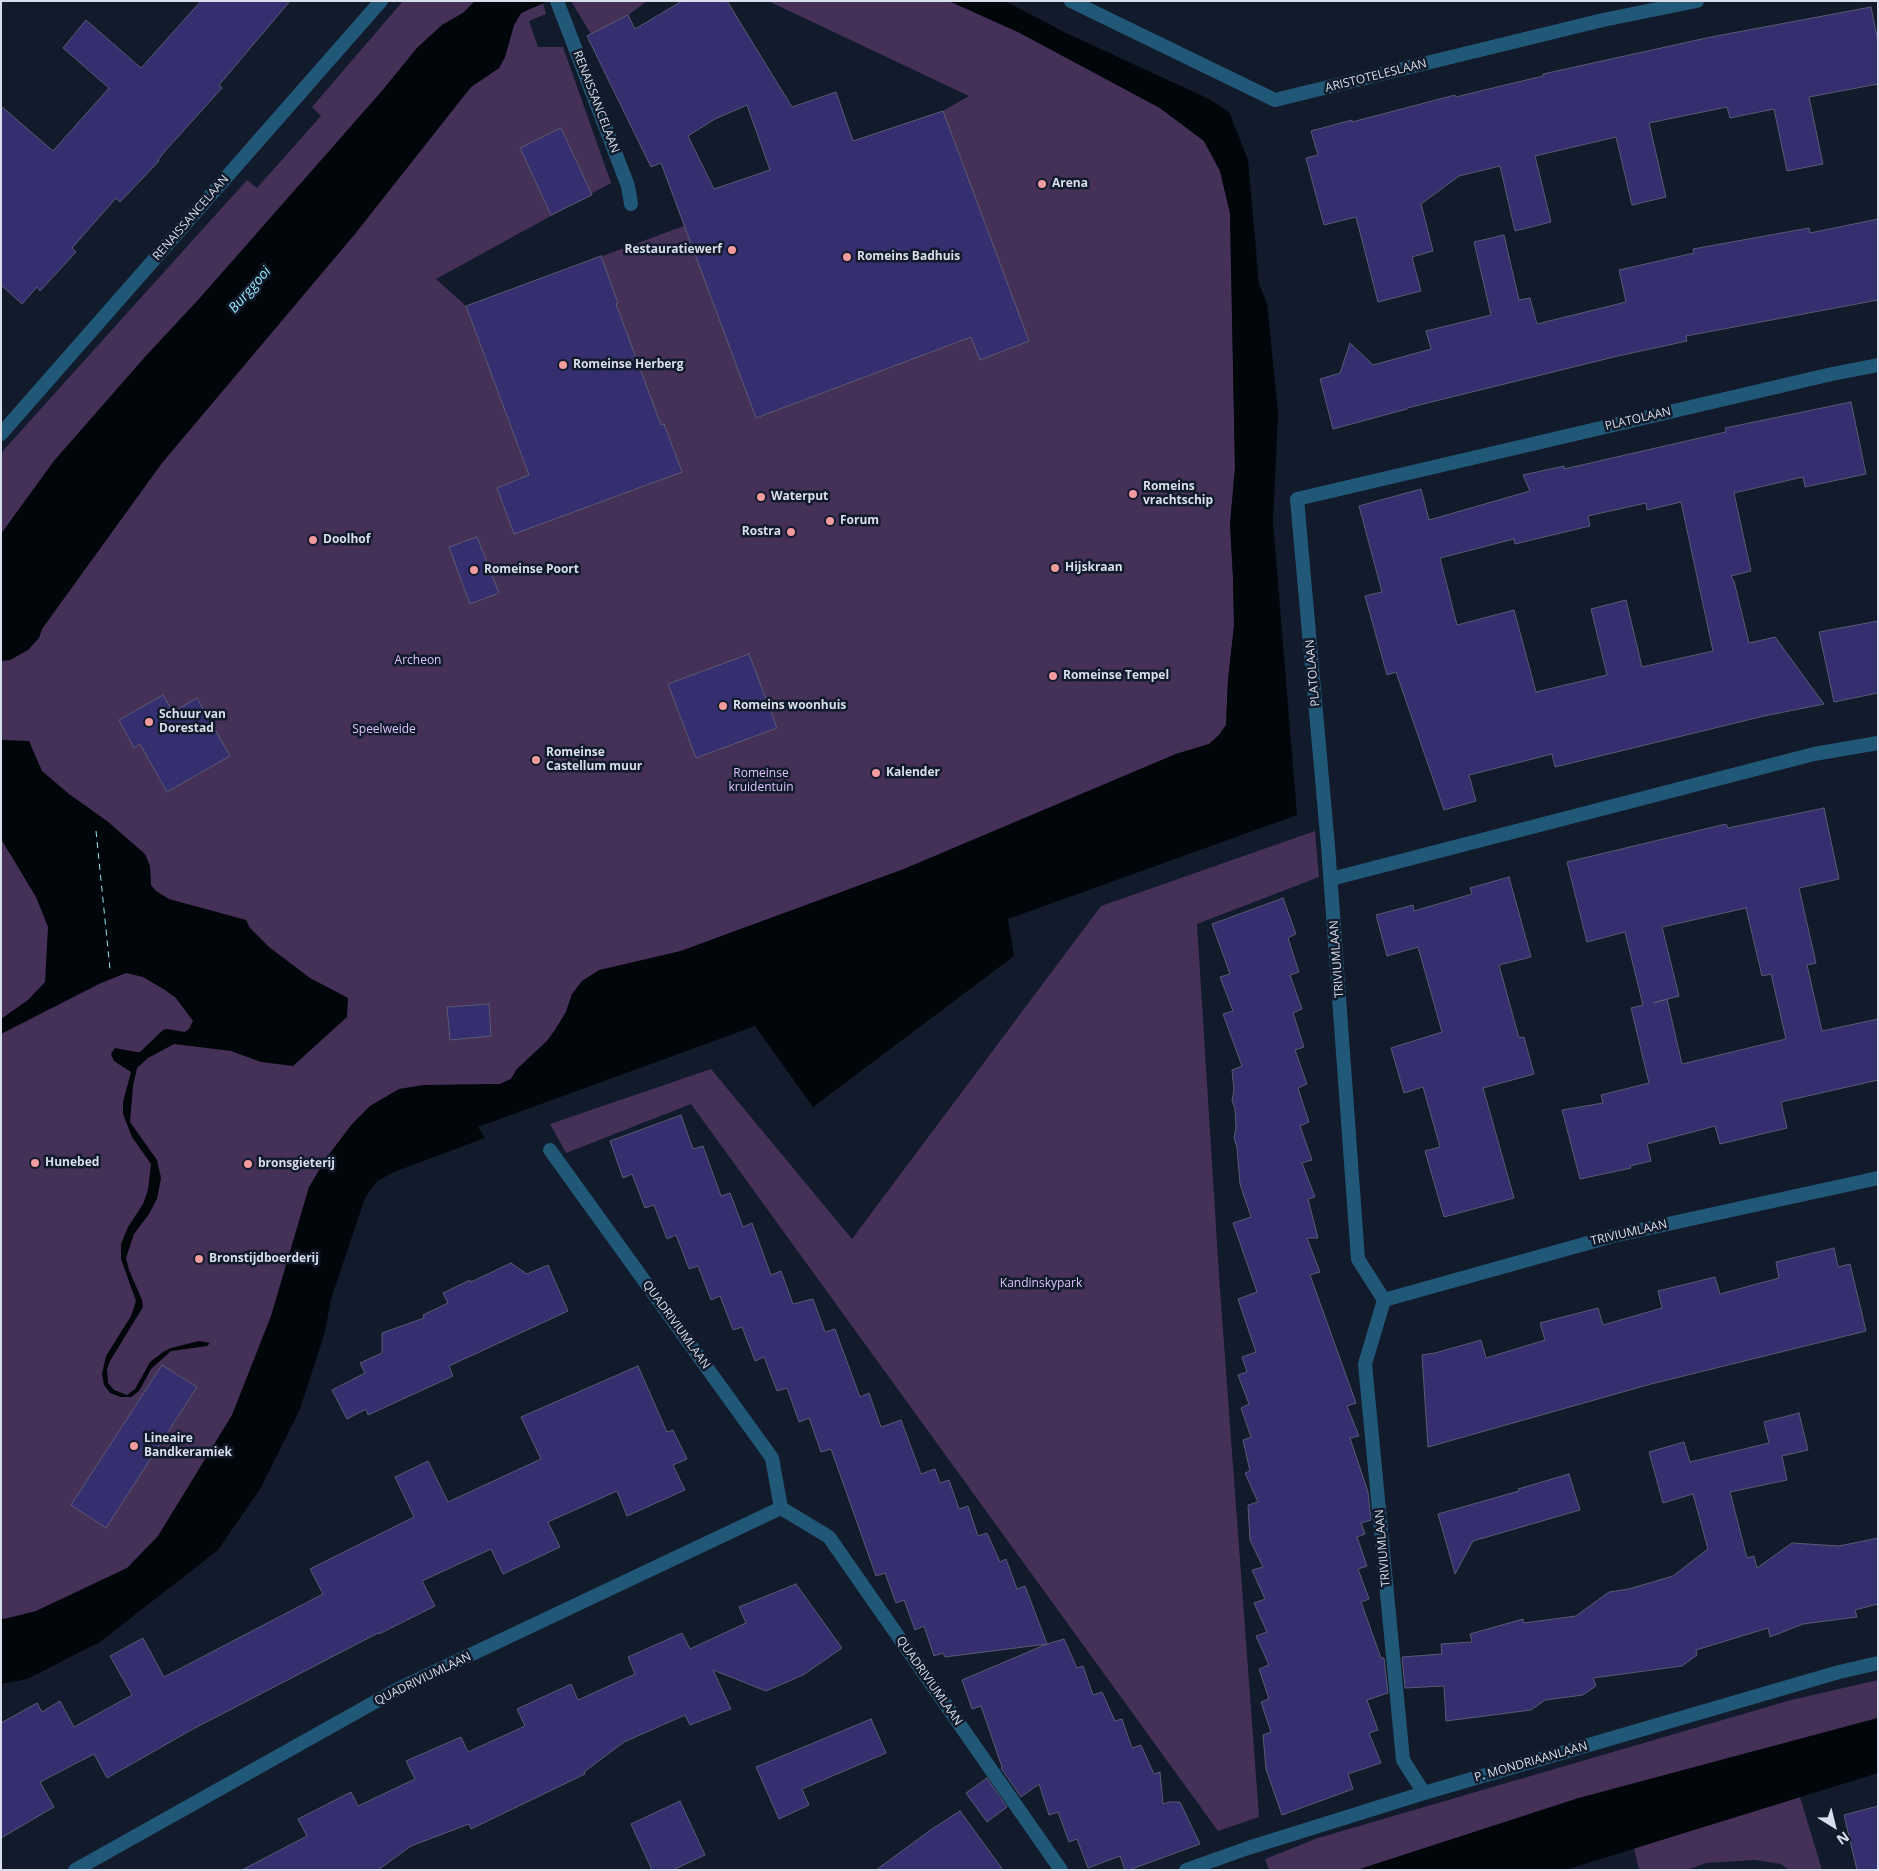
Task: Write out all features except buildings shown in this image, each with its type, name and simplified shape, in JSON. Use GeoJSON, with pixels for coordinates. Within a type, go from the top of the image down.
{"type":"FeatureCollection","features":[{"type":"Feature","properties":{"kind":"street","name":"RENAISSANCELAAN"},"geometry":{"type":"LineString","coordinates":[[1,434],[381,1]]}},
{"type":"Feature","properties":{"kind":"street","name":"RENAISSANCELAAN"},"geometry":{"type":"LineString","coordinates":[[557,1],[628,186],[631,204]]}},
{"type":"Feature","properties":{"kind":"street","name":"ARISTOTELESLAAN"},"geometry":{"type":"LineString","coordinates":[[1071,1],[1275,100],[1603,20],[1697,1]]}},
{"type":"Feature","properties":{"kind":"street","name":"PLATOLAAN"},"geometry":{"type":"LineString","coordinates":[[1331,879],[1297,498],[1878,365]]}},
{"type":"Feature","properties":{"kind":"street"},"geometry":{"type":"LineString","coordinates":[[1331,879],[1814,754],[1878,743]]}},
{"type":"Feature","properties":{"kind":"street","name":"TRIVIUMLAAN"},"geometry":{"type":"LineString","coordinates":[[1331,879],[1358,1259],[1384,1300],[1365,1364],[1403,1760],[1424,1793]]}},
{"type":"Feature","properties":{"kind":"street","name":"QUADRIVIUMLAAN"},"geometry":{"type":"LineString","coordinates":[[550,1150],[772,1458],[782,1508],[829,1537],[1061,1870]]}},
{"type":"Feature","properties":{"kind":"street","name":"TRIVIUMLAAN"},"geometry":{"type":"LineString","coordinates":[[1384,1300],[1613,1236],[1878,1178]]}},
{"type":"Feature","properties":{"kind":"street","name":"QUADRIVIUMLAAN"},"geometry":{"type":"LineString","coordinates":[[75,1870],[398,1689],[782,1508]]}},
{"type":"Feature","properties":{"kind":"street","name":"P. MONDRIAANLAAN"},"geometry":{"type":"LineString","coordinates":[[1186,1870],[1248,1848],[1424,1793],[1839,1672],[1878,1663]]}},
{"type":"Feature","properties":{"kind":"green space"},"geometry":{"type":"Polygon","coordinates":[[[403,1],[475,1],[463,13],[442,25],[417,48],[382,91],[54,461],[1,534],[1,453],[247,180],[257,188],[321,116],[312,107],[403,1]]]}},
{"type":"Feature","properties":{"kind":"green space"},"geometry":{"type":"Polygon","coordinates":[[[571,1],[647,1],[595,41],[571,1]]]}},
{"type":"Feature","properties":{"kind":"green space","name":"Archeon"},"geometry":{"type":"Polygon","coordinates":[[[768,1],[949,1],[1018,32],[1160,108],[1204,141],[1220,171],[1230,213],[1235,468],[1230,525],[1234,626],[1228,680],[1226,725],[1209,744],[1176,754],[904,869],[681,951],[641,961],[572,994],[566,1012],[555,1030],[547,1041],[517,1069],[511,1079],[500,1084],[450,1085],[363,1150],[175,1549],[1,1632],[1,590],[471,87],[499,68],[505,57],[514,25],[521,13],[543,3],[546,14],[529,21],[538,47],[563,47],[611,183],[436,279],[466,306],[684,226],[675,202],[943,111],[969,96],[768,1]]]}},
{"type":"Feature","properties":{"kind":"green space","name":"Kandinskypark"},"geometry":{"type":"Polygon","coordinates":[[[1315,831],[1319,877],[1197,924],[1220,1290],[1259,1817],[1218,1831],[691,1104],[566,1153],[550,1124],[711,1069],[852,1239],[1101,906],[1315,831]]]}},
{"type":"Feature","properties":{"kind":"green space"},"geometry":{"type":"Polygon","coordinates":[[[1878,1680],[1878,1718],[1579,1798],[1357,1870],[1269,1870],[1265,1859],[1318,1838],[1791,1700],[1878,1680]]]}},
{"type":"Feature","properties":{"kind":"green space"},"geometry":{"type":"Polygon","coordinates":[[[1800,1797],[1822,1870],[1789,1870],[1781,1864],[1755,1860],[1706,1863],[1687,1870],[1639,1870],[1634,1848],[1800,1797]]]}},
{"type":"Feature","properties":{"kind":"water","name":"Burggooi"},"geometry":{"type":"Polygon","coordinates":[[[475,1],[548,1],[521,13],[514,25],[505,57],[499,68],[471,87],[355,234],[162,463],[42,629],[39,638],[28,650],[10,660],[1,661],[1,534],[54,461],[382,91],[417,48],[442,25],[463,13],[475,1]]]}},
{"type":"Feature","properties":{"kind":"water"},"geometry":{"type":"Polygon","coordinates":[[[949,1],[1005,1],[1066,33],[1209,99],[1229,112],[1248,160],[1259,284],[1267,303],[1278,413],[1273,522],[1297,815],[1008,919],[1014,956],[813,1107],[755,1026],[478,1127],[485,1138],[394,1172],[377,1181],[365,1198],[331,1299],[325,1332],[300,1409],[260,1489],[218,1550],[100,1642],[27,1679],[1,1684],[1,1618],[4,1619],[36,1611],[127,1568],[158,1536],[232,1415],[271,1316],[309,1187],[327,1157],[352,1124],[370,1106],[399,1089],[424,1085],[500,1084],[511,1079],[517,1069],[547,1041],[566,1012],[572,994],[582,981],[599,970],[681,951],[904,869],[1176,754],[1209,744],[1226,725],[1228,680],[1234,626],[1230,525],[1235,468],[1230,213],[1220,171],[1204,141],[1160,108],[1018,32],[949,1]]]}},
{"type":"Feature","properties":{"kind":"water"},"geometry":{"type":"Polygon","coordinates":[[[1,740],[29,741],[42,771],[69,794],[107,821],[145,854],[150,866],[151,885],[156,891],[169,899],[246,920],[250,928],[269,947],[310,978],[348,998],[347,1017],[293,1066],[261,1062],[231,1051],[174,1044],[148,1058],[137,1068],[133,1086],[130,1122],[157,1160],[161,1178],[157,1199],[149,1214],[134,1234],[126,1258],[143,1307],[110,1361],[107,1369],[108,1383],[114,1390],[127,1395],[135,1389],[150,1362],[163,1352],[199,1341],[210,1343],[207,1346],[171,1351],[151,1369],[139,1391],[131,1397],[121,1397],[110,1393],[104,1385],[102,1374],[106,1356],[131,1316],[136,1301],[121,1259],[121,1244],[128,1227],[143,1204],[148,1190],[151,1164],[132,1137],[123,1114],[123,1102],[131,1072],[114,1061],[111,1054],[115,1048],[140,1052],[163,1030],[185,1032],[193,1021],[176,998],[165,990],[143,977],[126,973],[99,984],[1,1034],[1,1019],[28,1000],[45,982],[48,927],[36,897],[1,839],[1,740]]]}},
{"type":"Feature","properties":{"kind":"water"},"geometry":{"type":"Polygon","coordinates":[[[1878,1718],[1878,1773],[1565,1870],[1357,1870],[1579,1798],[1878,1718]]]}},
{"type":"Feature","properties":{"kind":"ferry route"},"geometry":{"type":"LineString","coordinates":[[96,831],[110,969]]}},
{"type":"Feature","properties":{"kind":"place","name":"Arena"},"geometry":{"type":"Point","coordinates":[1042,184]}},
{"type":"Feature","properties":{"kind":"place","name":"Restauratiewerf"},"geometry":{"type":"Point","coordinates":[732,250]}},
{"type":"Feature","properties":{"kind":"place","name":"Romeins Badhuis"},"geometry":{"type":"Point","coordinates":[847,257]}},
{"type":"Feature","properties":{"kind":"place","name":"Romeinse Herberg"},"geometry":{"type":"Point","coordinates":[563,365]}},
{"type":"Feature","properties":{"kind":"place","name":"Romeins vrachtschip"},"geometry":{"type":"Point","coordinates":[1133,494]}},
{"type":"Feature","properties":{"kind":"place","name":"Waterput"},"geometry":{"type":"Point","coordinates":[761,497]}},
{"type":"Feature","properties":{"kind":"place","name":"Forum"},"geometry":{"type":"Point","coordinates":[830,521]}},
{"type":"Feature","properties":{"kind":"place","name":"Rostra"},"geometry":{"type":"Point","coordinates":[791,532]}},
{"type":"Feature","properties":{"kind":"place","name":"Doolhof"},"geometry":{"type":"Point","coordinates":[313,540]}},
{"type":"Feature","properties":{"kind":"place","name":"Hijskraan"},"geometry":{"type":"Point","coordinates":[1055,568]}},
{"type":"Feature","properties":{"kind":"place","name":"Romeinse Poort"},"geometry":{"type":"Point","coordinates":[474,570]}},
{"type":"Feature","properties":{"kind":"place","name":"Romeinse Tempel"},"geometry":{"type":"Point","coordinates":[1053,676]}},
{"type":"Feature","properties":{"kind":"place","name":"Romeins woonhuis"},"geometry":{"type":"Point","coordinates":[723,706]}},
{"type":"Feature","properties":{"kind":"place","name":"Schuur van Dorestad"},"geometry":{"type":"Point","coordinates":[149,722]}},
{"type":"Feature","properties":{"kind":"place","name":"Romeinse Castellum muur"},"geometry":{"type":"Point","coordinates":[536,760]}},
{"type":"Feature","properties":{"kind":"place","name":"Kalender"},"geometry":{"type":"Point","coordinates":[876,773]}},
{"type":"Feature","properties":{"kind":"place","name":"Hunebed"},"geometry":{"type":"Point","coordinates":[35,1163]}},
{"type":"Feature","properties":{"kind":"place","name":"bronsgieterij"},"geometry":{"type":"Point","coordinates":[248,1164]}},
{"type":"Feature","properties":{"kind":"place","name":"Bronstijdboerderij"},"geometry":{"type":"Point","coordinates":[199,1259]}},
{"type":"Feature","properties":{"kind":"place","name":"Lineaire Bandkeramiek"},"geometry":{"type":"Point","coordinates":[134,1446]}},
{"type":"Feature","properties":{"kind":"park label","name":"Speelweide"},"geometry":{"type":"Point","coordinates":[384,730]}},
{"type":"Feature","properties":{"kind":"park label","name":"Romeinse kruidentuin"},"geometry":{"type":"Point","coordinates":[761,781]}}]}
